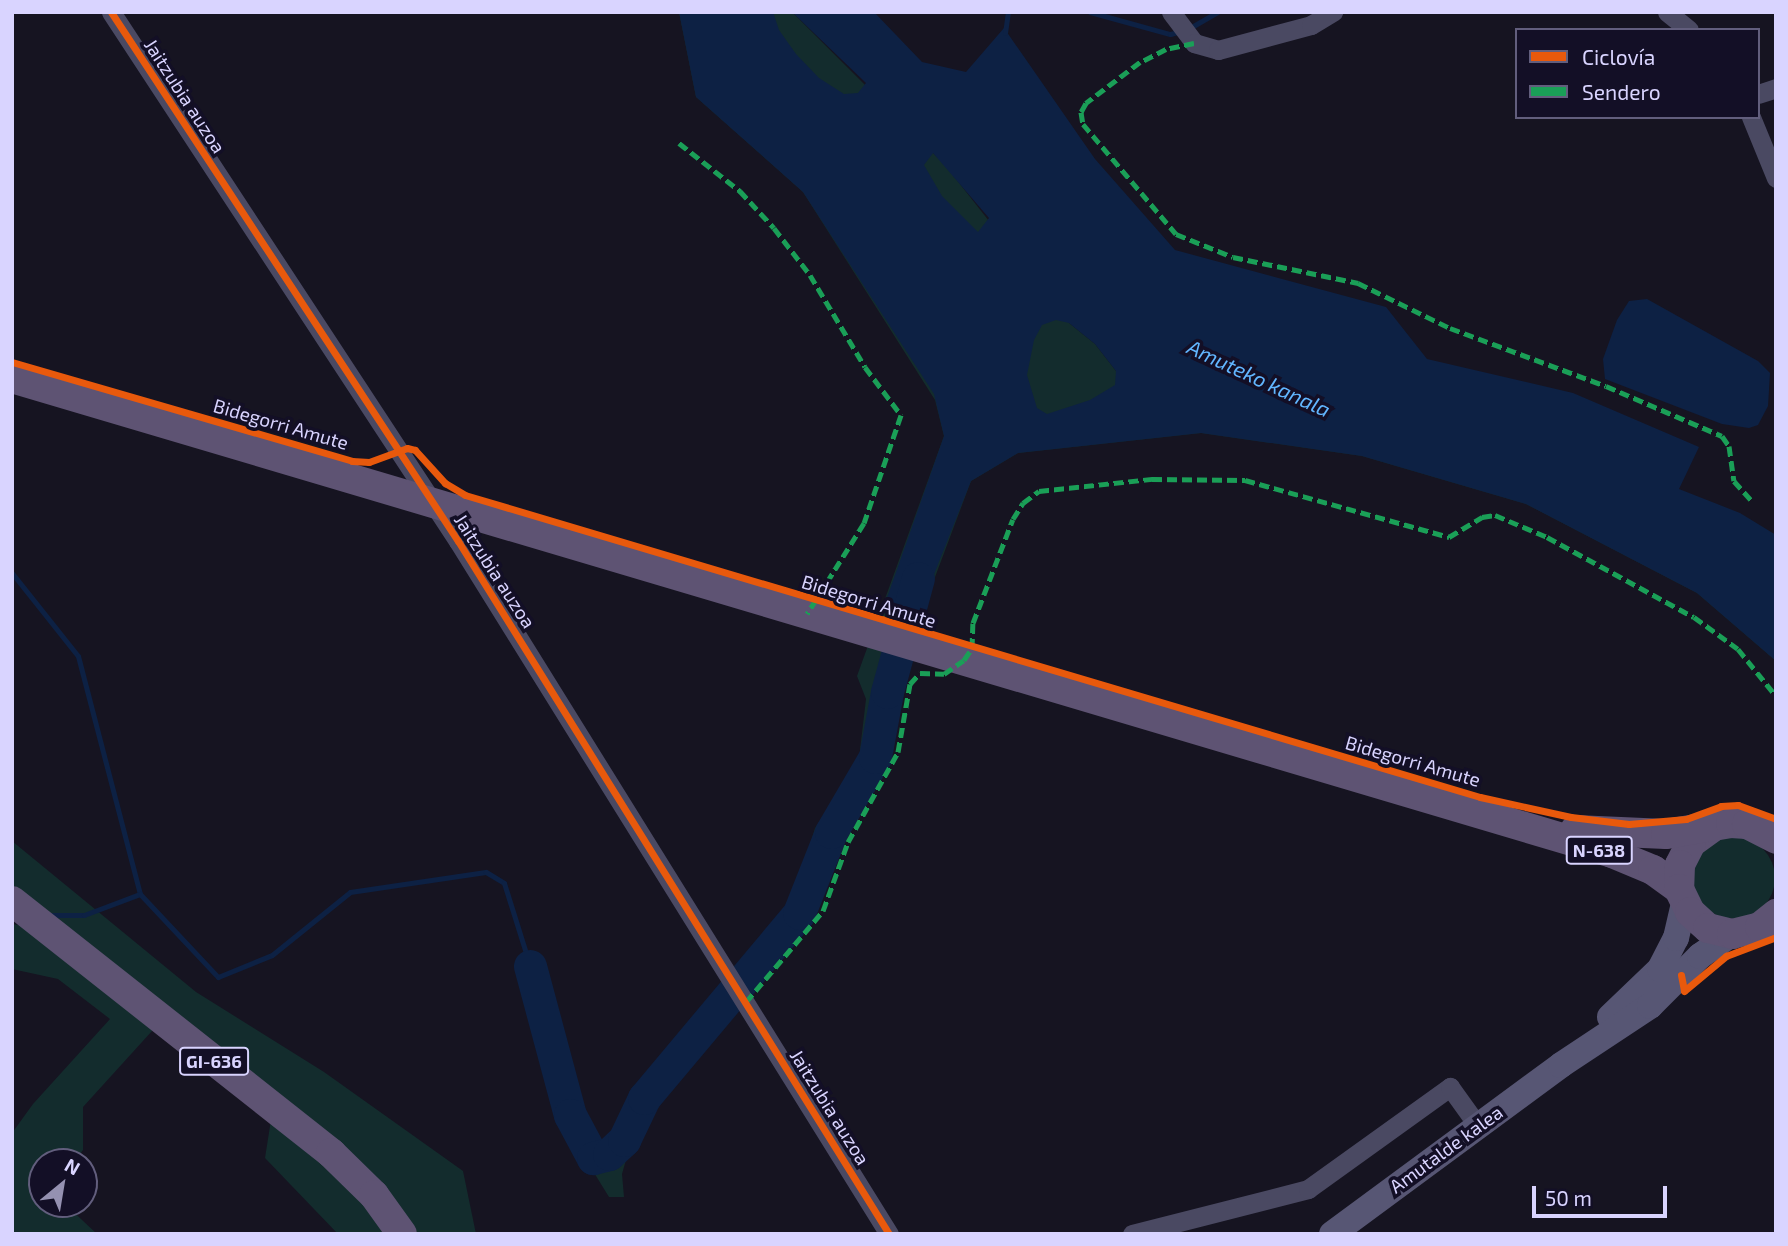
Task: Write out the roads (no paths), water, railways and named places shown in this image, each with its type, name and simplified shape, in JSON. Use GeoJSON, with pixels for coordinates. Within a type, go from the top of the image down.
{"type":"FeatureCollection","features":[{"type":"Feature","properties":{"kind":"main road","name":"N-638"},"geometry":{"type":"LineString","coordinates":[[12,378],[1639,862],[1682,896],[1708,928],[1732,934]]}},
{"type":"Feature","properties":{"kind":"main road","name":"N-638"},"geometry":{"type":"LineString","coordinates":[[1513,823],[1642,834],[1747,824],[1774,840]]}},
{"type":"Feature","properties":{"kind":"main road"},"geometry":{"type":"LineString","coordinates":[[1682,896],[1684,854],[1700,834],[1714,826]]}},
{"type":"Feature","properties":{"kind":"main road","name":"Amutalde kalea"},"geometry":{"type":"LineString","coordinates":[[1561,1065],[1660,969],[1676,938],[1682,896]]}},
{"type":"Feature","properties":{"kind":"main road","name":"GI-636"},"geometry":{"type":"LineString","coordinates":[[12,901],[331,1153],[374,1195],[402,1234]]}},
{"type":"Feature","properties":{"kind":"main road"},"geometry":{"type":"LineString","coordinates":[[1732,934],[1760,928],[1776,914]]}},
{"type":"Feature","properties":{"kind":"main road","name":"Amutalde kalea"},"geometry":{"type":"LineString","coordinates":[[1332,1234],[1561,1065],[1650,1006],[1700,956],[1732,934]]}},
{"type":"Feature","properties":{"kind":"street","name":"Jaitzubia auzoa"},"geometry":{"type":"LineString","coordinates":[[111,12],[432,502],[730,975],[889,1234]]}},
{"type":"Feature","properties":{"kind":"street"},"geometry":{"type":"LineString","coordinates":[[1171,12],[1194,43],[1218,50],[1311,25],[1333,12]]}},
{"type":"Feature","properties":{"kind":"street"},"geometry":{"type":"LineString","coordinates":[[1667,12],[1687,28]]}},
{"type":"Feature","properties":{"kind":"street"},"geometry":{"type":"LineString","coordinates":[[1752,119],[1776,178]]}},
{"type":"Feature","properties":{"kind":"street"},"geometry":{"type":"LineString","coordinates":[[1132,1234],[1307,1189],[1450,1087],[1479,1126]]}},
{"type":"Feature","properties":{"kind":"water","name":"Amuteko kanala"},"geometry":{"type":"Polygon","coordinates":[[[679,12],[773,12],[779,30],[796,54],[819,78],[844,94],[858,93],[866,83],[792,12],[874,12],[922,62],[966,72],[1004,28],[1095,159],[1175,250],[1386,307],[1427,359],[1573,393],[1699,447],[1679,489],[1740,513],[1776,535],[1776,661],[1697,593],[1526,504],[1362,456],[1201,433],[1018,453],[971,481],[914,625],[883,609],[944,436],[934,394],[803,192],[696,97],[679,12]],[[933,153],[924,165],[942,196],[978,232],[989,218],[933,153]],[[1056,320],[1042,325],[1034,340],[1027,375],[1037,408],[1047,414],[1090,400],[1115,385],[1116,371],[1095,344],[1069,323],[1056,320]]]}},
{"type":"Feature","properties":{"kind":"water"},"geometry":{"type":"Polygon","coordinates":[[[1647,299],[1758,361],[1770,373],[1768,406],[1758,425],[1749,428],[1722,424],[1605,379],[1603,359],[1617,320],[1629,301],[1647,299]]]}},
{"type":"Feature","properties":{"kind":"waterway"},"geometry":{"type":"LineString","coordinates":[[1005,33],[1008,12]]}},
{"type":"Feature","properties":{"kind":"waterway"},"geometry":{"type":"LineString","coordinates":[[1090,12],[1170,34],[1178,32]]}},
{"type":"Feature","properties":{"kind":"waterway"},"geometry":{"type":"LineString","coordinates":[[1188,29],[1218,12]]}},
{"type":"Feature","properties":{"kind":"waterway"},"geometry":{"type":"LineString","coordinates":[[12,573],[78,656],[140,894]]}},
{"type":"Feature","properties":{"kind":"waterway"},"geometry":{"type":"LineString","coordinates":[[530,966],[570,1115],[593,1158],[609,1154],[624,1140],[644,1098],[799,913],[831,832],[875,757],[887,692],[918,578]]}},
{"type":"Feature","properties":{"kind":"waterway"},"geometry":{"type":"LineString","coordinates":[[48,915],[84,915],[140,894],[218,977],[272,955],[350,892],[486,872],[504,883],[530,966]]}}]}
